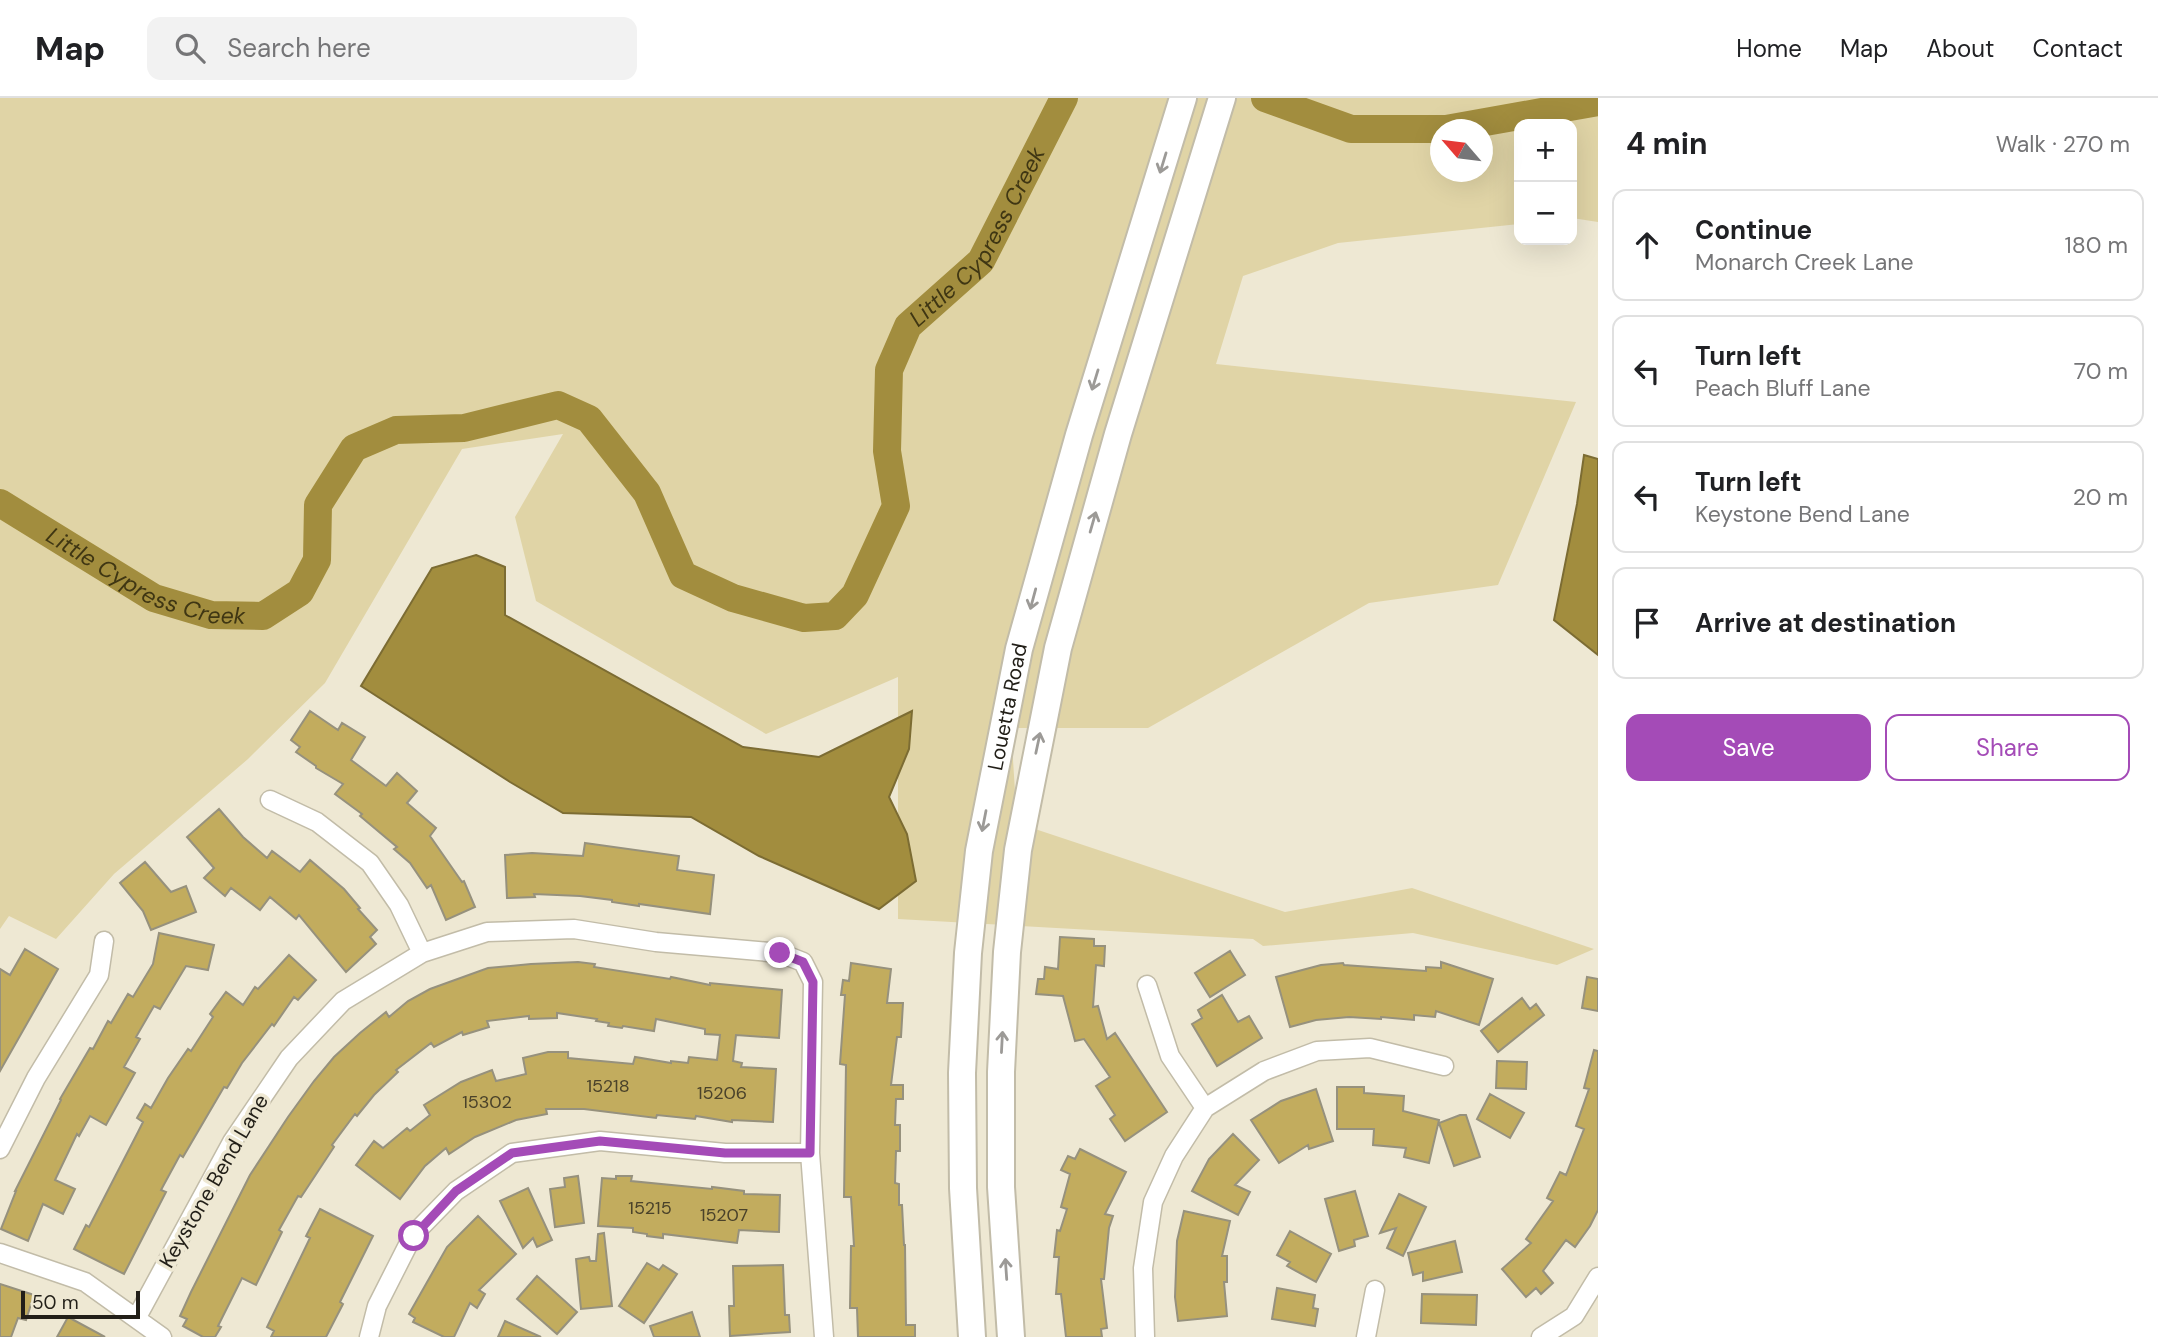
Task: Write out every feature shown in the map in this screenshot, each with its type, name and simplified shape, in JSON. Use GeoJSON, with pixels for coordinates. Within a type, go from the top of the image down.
{"type":"FeatureCollection","features":[{"type":"Feature","properties":{"kind":"main road","name":"Louetta Road"},"geometry":{"type":"LineString","coordinates":[[972,1337],[963,1188],[962,1073],[968,953],[979,851],[1019,649],[1086,410],[1183,98]]}},
{"type":"Feature","properties":{"kind":"main road","name":"Louetta Road"},"geometry":{"type":"LineString","coordinates":[[1011,1337],[1001,1187],[1001,1072],[1007,952],[1018,850],[1058,648],[1125,409],[1222,98]]}},
{"type":"Feature","properties":{"kind":"street"},"geometry":{"type":"LineString","coordinates":[[270,800],[317,822],[370,863],[399,905],[422,953]]}},
{"type":"Feature","properties":{"kind":"street","name":"Keystone Bend Lane"},"geometry":{"type":"LineString","coordinates":[[136,1317],[232,1142],[289,1058],[343,1001],[422,953],[486,932],[574,929],[656,942],[780,953],[803,962],[813,982],[810,1153]]}},
{"type":"Feature","properties":{"kind":"street"},"geometry":{"type":"LineString","coordinates":[[0,1149],[36,1077],[99,975],[104,941]]}},
{"type":"Feature","properties":{"kind":"street"},"geometry":{"type":"LineString","coordinates":[[1147,985],[1170,1056],[1205,1108]]}},
{"type":"Feature","properties":{"kind":"street"},"geometry":{"type":"LineString","coordinates":[[1145,1337],[1143,1268],[1153,1202],[1174,1156],[1205,1108],[1264,1071],[1317,1051],[1370,1048],[1444,1066]]}},
{"type":"Feature","properties":{"kind":"street"},"geometry":{"type":"LineString","coordinates":[[369,1337],[377,1306],[414,1236],[456,1191],[512,1153],[600,1141],[725,1153],[810,1153],[824,1337]]}},
{"type":"Feature","properties":{"kind":"street"},"geometry":{"type":"LineString","coordinates":[[0,1253],[85,1282],[162,1337]]}},
{"type":"Feature","properties":{"kind":"street"},"geometry":{"type":"LineString","coordinates":[[1541,1337],[1574,1316],[1598,1277]]}},
{"type":"Feature","properties":{"kind":"street"},"geometry":{"type":"LineString","coordinates":[[1366,1337],[1375,1290]]}},
{"type":"Feature","properties":{"kind":"shaded area"},"geometry":{"type":"Polygon","coordinates":[[[0,98],[1598,98],[1598,222],[1577,219],[1577,119],[1514,119],[1514,225],[1338,243],[1243,276],[1216,364],[1576,402],[1498,585],[1369,603],[1148,728],[1011,728],[1017,823],[1285,912],[1412,888],[1594,949],[1557,965],[1413,933],[1263,946],[1253,939],[898,919],[898,677],[766,734],[536,601],[515,517],[563,434],[462,449],[325,683],[248,759],[114,874],[56,939],[9,916],[0,929],[0,98]]]}},
{"type":"Feature","properties":{"kind":"shaded area"},"geometry":{"type":"Polygon","coordinates":[[[1584,455],[1598,459],[1598,655],[1554,620],[1584,455]]]}},
{"type":"Feature","properties":{"kind":"shaded area"},"geometry":{"type":"Polygon","coordinates":[[[476,555],[505,567],[505,615],[743,747],[819,757],[912,711],[909,749],[889,797],[907,834],[916,881],[879,909],[759,856],[691,817],[563,813],[361,686],[432,568],[476,555]]]}},
{"type":"Feature","properties":{"kind":"building"},"geometry":{"type":"Polygon","coordinates":[[[310,711],[338,730],[342,723],[365,737],[351,760],[386,786],[397,773],[417,791],[407,803],[436,828],[430,836],[462,882],[464,881],[475,907],[446,920],[431,885],[427,888],[410,863],[394,849],[397,847],[360,816],[362,814],[335,794],[343,784],[296,752],[300,747],[291,740],[310,711]]]}},
{"type":"Feature","properties":{"kind":"building"},"geometry":{"type":"Polygon","coordinates":[[[219,809],[243,837],[267,858],[272,851],[300,872],[310,860],[344,889],[377,930],[370,937],[376,944],[346,972],[299,915],[296,919],[270,897],[260,910],[231,888],[225,896],[204,878],[214,868],[187,837],[219,809]]]}},
{"type":"Feature","properties":{"kind":"building"},"geometry":{"type":"Polygon","coordinates":[[[585,843],[679,856],[677,870],[714,875],[710,914],[580,896],[534,894],[535,897],[507,898],[505,855],[532,853],[583,856],[585,843]]]}},
{"type":"Feature","properties":{"kind":"building"},"geometry":{"type":"Polygon","coordinates":[[[145,862],[171,892],[186,886],[196,912],[151,930],[143,911],[120,883],[145,862]]]}},
{"type":"Feature","properties":{"kind":"building"},"geometry":{"type":"Polygon","coordinates":[[[159,933],[214,945],[208,970],[186,966],[160,1009],[154,1006],[136,1037],[140,1039],[124,1067],[135,1073],[106,1125],[90,1116],[79,1136],[77,1134],[55,1180],[75,1189],[63,1214],[43,1204],[28,1241],[1,1229],[15,1191],[60,1099],[108,1021],[111,1023],[128,994],[133,997],[153,964],[159,933]]]}},
{"type":"Feature","properties":{"kind":"building"},"geometry":{"type":"Polygon","coordinates":[[[1060,937],[1094,939],[1094,946],[1105,946],[1104,966],[1096,965],[1093,1007],[1098,1006],[1107,1039],[1115,1033],[1167,1112],[1125,1141],[1110,1119],[1115,1115],[1096,1086],[1110,1077],[1084,1039],[1075,1041],[1063,996],[1036,994],[1038,979],[1044,979],[1045,967],[1058,969],[1060,937]]]}},
{"type":"Feature","properties":{"kind":"building"},"geometry":{"type":"Polygon","coordinates":[[[25,949],[58,969],[0,1071],[0,969],[10,975],[25,949]]]}},
{"type":"Feature","properties":{"kind":"building"},"geometry":{"type":"Polygon","coordinates":[[[1230,951],[1245,975],[1210,997],[1195,973],[1230,951]]]}},
{"type":"Feature","properties":{"kind":"building"},"geometry":{"type":"Polygon","coordinates":[[[289,955],[316,980],[298,1000],[294,997],[274,1026],[272,1024],[242,1063],[227,1088],[224,1087],[161,1190],[166,1192],[124,1274],[74,1249],[86,1225],[89,1227],[143,1122],[137,1118],[145,1104],[151,1108],[168,1078],[188,1049],[191,1051],[213,1017],[210,1014],[226,992],[243,1005],[255,987],[258,989],[289,955]]]}},
{"type":"Feature","properties":{"kind":"building"},"geometry":{"type":"Polygon","coordinates":[[[578,962],[595,964],[594,967],[710,985],[782,990],[779,1038],[736,1035],[733,1061],[742,1063],[741,1067],[776,1069],[773,1122],[732,1122],[696,1116],[695,1119],[657,1115],[656,1118],[584,1109],[546,1109],[547,1114],[516,1120],[475,1137],[449,1154],[446,1148],[425,1166],[400,1199],[356,1165],[374,1141],[383,1148],[407,1128],[410,1131],[430,1115],[424,1105],[461,1082],[492,1070],[496,1081],[526,1074],[523,1058],[548,1052],[568,1052],[568,1058],[633,1064],[635,1057],[671,1063],[688,1063],[689,1057],[717,1060],[720,1035],[705,1034],[705,1029],[656,1019],[654,1031],[608,1026],[609,1023],[596,1021],[597,1019],[557,1013],[557,1018],[529,1019],[529,1016],[487,1021],[489,1027],[463,1035],[462,1032],[434,1047],[431,1043],[396,1070],[398,1072],[357,1116],[355,1114],[332,1145],[334,1147],[301,1197],[298,1196],[279,1230],[282,1232],[256,1285],[242,1278],[215,1337],[203,1337],[183,1326],[187,1319],[180,1316],[250,1175],[314,1081],[334,1057],[360,1033],[386,1012],[389,1017],[408,1001],[430,989],[488,968],[578,962]]]}},
{"type":"Feature","properties":{"kind":"building"},"geometry":{"type":"Polygon","coordinates":[[[1441,962],[1493,979],[1479,1025],[1436,1011],[1435,1017],[1414,1015],[1414,1020],[1349,1017],[1316,1020],[1290,1027],[1276,977],[1321,965],[1343,963],[1426,971],[1426,967],[1441,968],[1441,962]]]}},
{"type":"Feature","properties":{"kind":"building"},"geometry":{"type":"Polygon","coordinates":[[[851,963],[891,969],[887,1003],[903,1003],[901,1037],[897,1037],[891,1085],[903,1085],[903,1099],[896,1099],[895,1125],[900,1125],[900,1151],[896,1151],[895,1183],[899,1184],[899,1205],[902,1205],[906,1325],[915,1325],[915,1337],[858,1337],[857,1308],[850,1308],[851,1246],[854,1246],[851,1197],[844,1197],[846,1065],[840,1064],[845,995],[841,995],[843,980],[849,981],[851,963]]]}},
{"type":"Feature","properties":{"kind":"building"},"geometry":{"type":"Polygon","coordinates":[[[1587,977],[1598,979],[1598,1011],[1582,1008],[1587,977]]]}},
{"type":"Feature","properties":{"kind":"building"},"geometry":{"type":"Polygon","coordinates":[[[1222,995],[1238,1022],[1249,1016],[1262,1038],[1217,1066],[1192,1024],[1202,1018],[1198,1010],[1222,995]]]}},
{"type":"Feature","properties":{"kind":"building"},"geometry":{"type":"Polygon","coordinates":[[[1522,998],[1530,1009],[1536,1004],[1544,1015],[1498,1052],[1481,1031],[1522,998]]]}},
{"type":"Feature","properties":{"kind":"building"},"geometry":{"type":"Polygon","coordinates":[[[1594,1050],[1598,1051],[1598,1210],[1575,1247],[1566,1240],[1543,1271],[1553,1283],[1541,1294],[1536,1288],[1526,1297],[1502,1269],[1531,1243],[1526,1239],[1553,1201],[1547,1198],[1560,1172],[1566,1175],[1584,1129],[1576,1126],[1589,1089],[1584,1088],[1594,1050]]]}},
{"type":"Feature","properties":{"kind":"building"},"geometry":{"type":"Polygon","coordinates":[[[1497,1061],[1527,1062],[1526,1089],[1496,1088],[1497,1061]]]}},
{"type":"Feature","properties":{"kind":"building"},"geometry":{"type":"Polygon","coordinates":[[[1337,1087],[1364,1087],[1364,1093],[1404,1096],[1403,1111],[1439,1120],[1429,1163],[1404,1157],[1406,1148],[1373,1145],[1374,1129],[1337,1129],[1337,1087]]]}},
{"type":"Feature","properties":{"kind":"building"},"geometry":{"type":"Polygon","coordinates":[[[1316,1089],[1333,1141],[1309,1149],[1308,1145],[1279,1163],[1251,1120],[1281,1101],[1316,1089]]]}},
{"type":"Feature","properties":{"kind":"building"},"geometry":{"type":"Polygon","coordinates":[[[1490,1094],[1524,1113],[1510,1138],[1477,1119],[1490,1094]]]}},
{"type":"Feature","properties":{"kind":"building"},"geometry":{"type":"Polygon","coordinates":[[[1466,1115],[1480,1157],[1454,1166],[1439,1123],[1466,1115]]]}},
{"type":"Feature","properties":{"kind":"building"},"geometry":{"type":"Polygon","coordinates":[[[1233,1134],[1259,1160],[1235,1185],[1250,1192],[1238,1215],[1192,1191],[1209,1159],[1233,1134]]]}},
{"type":"Feature","properties":{"kind":"building"},"geometry":{"type":"Polygon","coordinates":[[[1080,1149],[1126,1172],[1105,1214],[1113,1216],[1109,1228],[1104,1279],[1101,1279],[1107,1328],[1101,1329],[1102,1337],[1066,1337],[1061,1294],[1056,1294],[1059,1257],[1054,1257],[1057,1230],[1060,1231],[1067,1209],[1061,1207],[1070,1174],[1061,1170],[1068,1156],[1075,1159],[1080,1149]]]}},
{"type":"Feature","properties":{"kind":"building"},"geometry":{"type":"Polygon","coordinates":[[[578,1176],[584,1223],[555,1227],[550,1189],[565,1187],[564,1178],[578,1176]]]}},
{"type":"Feature","properties":{"kind":"building"},"geometry":{"type":"Polygon","coordinates":[[[616,1176],[632,1176],[631,1181],[712,1187],[744,1191],[744,1194],[780,1195],[779,1232],[739,1230],[737,1243],[663,1234],[663,1238],[633,1232],[633,1228],[598,1226],[602,1178],[616,1179],[616,1176]]]}},
{"type":"Feature","properties":{"kind":"building"},"geometry":{"type":"Polygon","coordinates":[[[528,1188],[552,1240],[537,1247],[533,1238],[523,1248],[500,1201],[528,1188]]]}},
{"type":"Feature","properties":{"kind":"building"},"geometry":{"type":"Polygon","coordinates":[[[1355,1191],[1368,1236],[1354,1240],[1355,1246],[1339,1251],[1325,1199],[1355,1191]]]}},
{"type":"Feature","properties":{"kind":"building"},"geometry":{"type":"Polygon","coordinates":[[[1399,1194],[1426,1207],[1403,1256],[1387,1248],[1396,1228],[1380,1233],[1399,1194]]]}},
{"type":"Feature","properties":{"kind":"building"},"geometry":{"type":"Polygon","coordinates":[[[320,1209],[373,1236],[326,1337],[271,1337],[274,1331],[267,1327],[310,1238],[306,1236],[320,1209]]]}},
{"type":"Feature","properties":{"kind":"building"},"geometry":{"type":"Polygon","coordinates":[[[1184,1211],[1230,1221],[1222,1256],[1227,1256],[1227,1282],[1224,1282],[1227,1316],[1178,1321],[1175,1297],[1177,1241],[1184,1211]]]}},
{"type":"Feature","properties":{"kind":"building"},"geometry":{"type":"Polygon","coordinates":[[[478,1216],[516,1254],[479,1290],[485,1294],[477,1308],[470,1303],[454,1337],[444,1337],[413,1322],[415,1318],[409,1314],[447,1247],[478,1216]]]}},
{"type":"Feature","properties":{"kind":"building"},"geometry":{"type":"Polygon","coordinates":[[[1290,1231],[1331,1254],[1316,1282],[1287,1266],[1290,1262],[1277,1255],[1290,1231]]]}},
{"type":"Feature","properties":{"kind":"building"},"geometry":{"type":"Polygon","coordinates":[[[604,1233],[612,1306],[581,1309],[576,1259],[589,1257],[590,1261],[596,1261],[598,1234],[604,1233]]]}},
{"type":"Feature","properties":{"kind":"building"},"geometry":{"type":"Polygon","coordinates":[[[1455,1241],[1462,1272],[1423,1281],[1423,1272],[1413,1275],[1408,1253],[1455,1241]]]}},
{"type":"Feature","properties":{"kind":"building"},"geometry":{"type":"Polygon","coordinates":[[[647,1263],[659,1270],[663,1265],[677,1274],[644,1323],[619,1306],[647,1263]]]}},
{"type":"Feature","properties":{"kind":"building"},"geometry":{"type":"Polygon","coordinates":[[[783,1265],[785,1315],[789,1315],[790,1332],[730,1336],[729,1306],[734,1306],[733,1266],[783,1265]]]}},
{"type":"Feature","properties":{"kind":"building"},"geometry":{"type":"Polygon","coordinates":[[[537,1276],[577,1312],[557,1334],[517,1299],[537,1276]]]}},
{"type":"Feature","properties":{"kind":"building"},"geometry":{"type":"Polygon","coordinates":[[[0,1284],[34,1295],[26,1320],[18,1318],[11,1337],[0,1337],[0,1284]]]}},
{"type":"Feature","properties":{"kind":"building"},"geometry":{"type":"Polygon","coordinates":[[[1277,1288],[1315,1295],[1313,1308],[1318,1309],[1315,1326],[1272,1319],[1277,1288]]]}},
{"type":"Feature","properties":{"kind":"building"},"geometry":{"type":"Polygon","coordinates":[[[1422,1294],[1477,1295],[1476,1325],[1421,1323],[1422,1294]]]}},
{"type":"Feature","properties":{"kind":"building"},"geometry":{"type":"Polygon","coordinates":[[[692,1312],[700,1337],[654,1337],[650,1326],[692,1312]]]}},
{"type":"Feature","properties":{"kind":"building"},"geometry":{"type":"Polygon","coordinates":[[[68,1317],[105,1337],[57,1337],[68,1317]]]}},
{"type":"Feature","properties":{"kind":"building"},"geometry":{"type":"Polygon","coordinates":[[[505,1321],[541,1337],[498,1337],[505,1321]]]}},
{"type":"Feature","properties":{"kind":"waterway","name":"Little Cypress Creek"},"geometry":{"type":"LineString","coordinates":[[0,503],[154,598],[211,615],[263,616],[300,592],[317,560],[318,505],[354,448],[396,430],[464,428],[558,405],[589,419],[647,493],[683,575],[733,598],[804,618],[835,616],[855,595],[896,506],[887,451],[889,370],[908,326],[981,261],[1064,98]]}},
{"type":"Feature","properties":{"kind":"waterway","name":"Little Cypress Creek"},"geometry":{"type":"LineString","coordinates":[[1265,98],[1351,129],[1446,129],[1598,102]]}},
{"type":"Feature","properties":{"kind":"route"},"geometry":{"type":"LineString","coordinates":[[414,1236],[456,1191],[512,1153],[600,1141],[725,1153],[810,1153],[813,982],[803,962],[780,953]]}}]}
